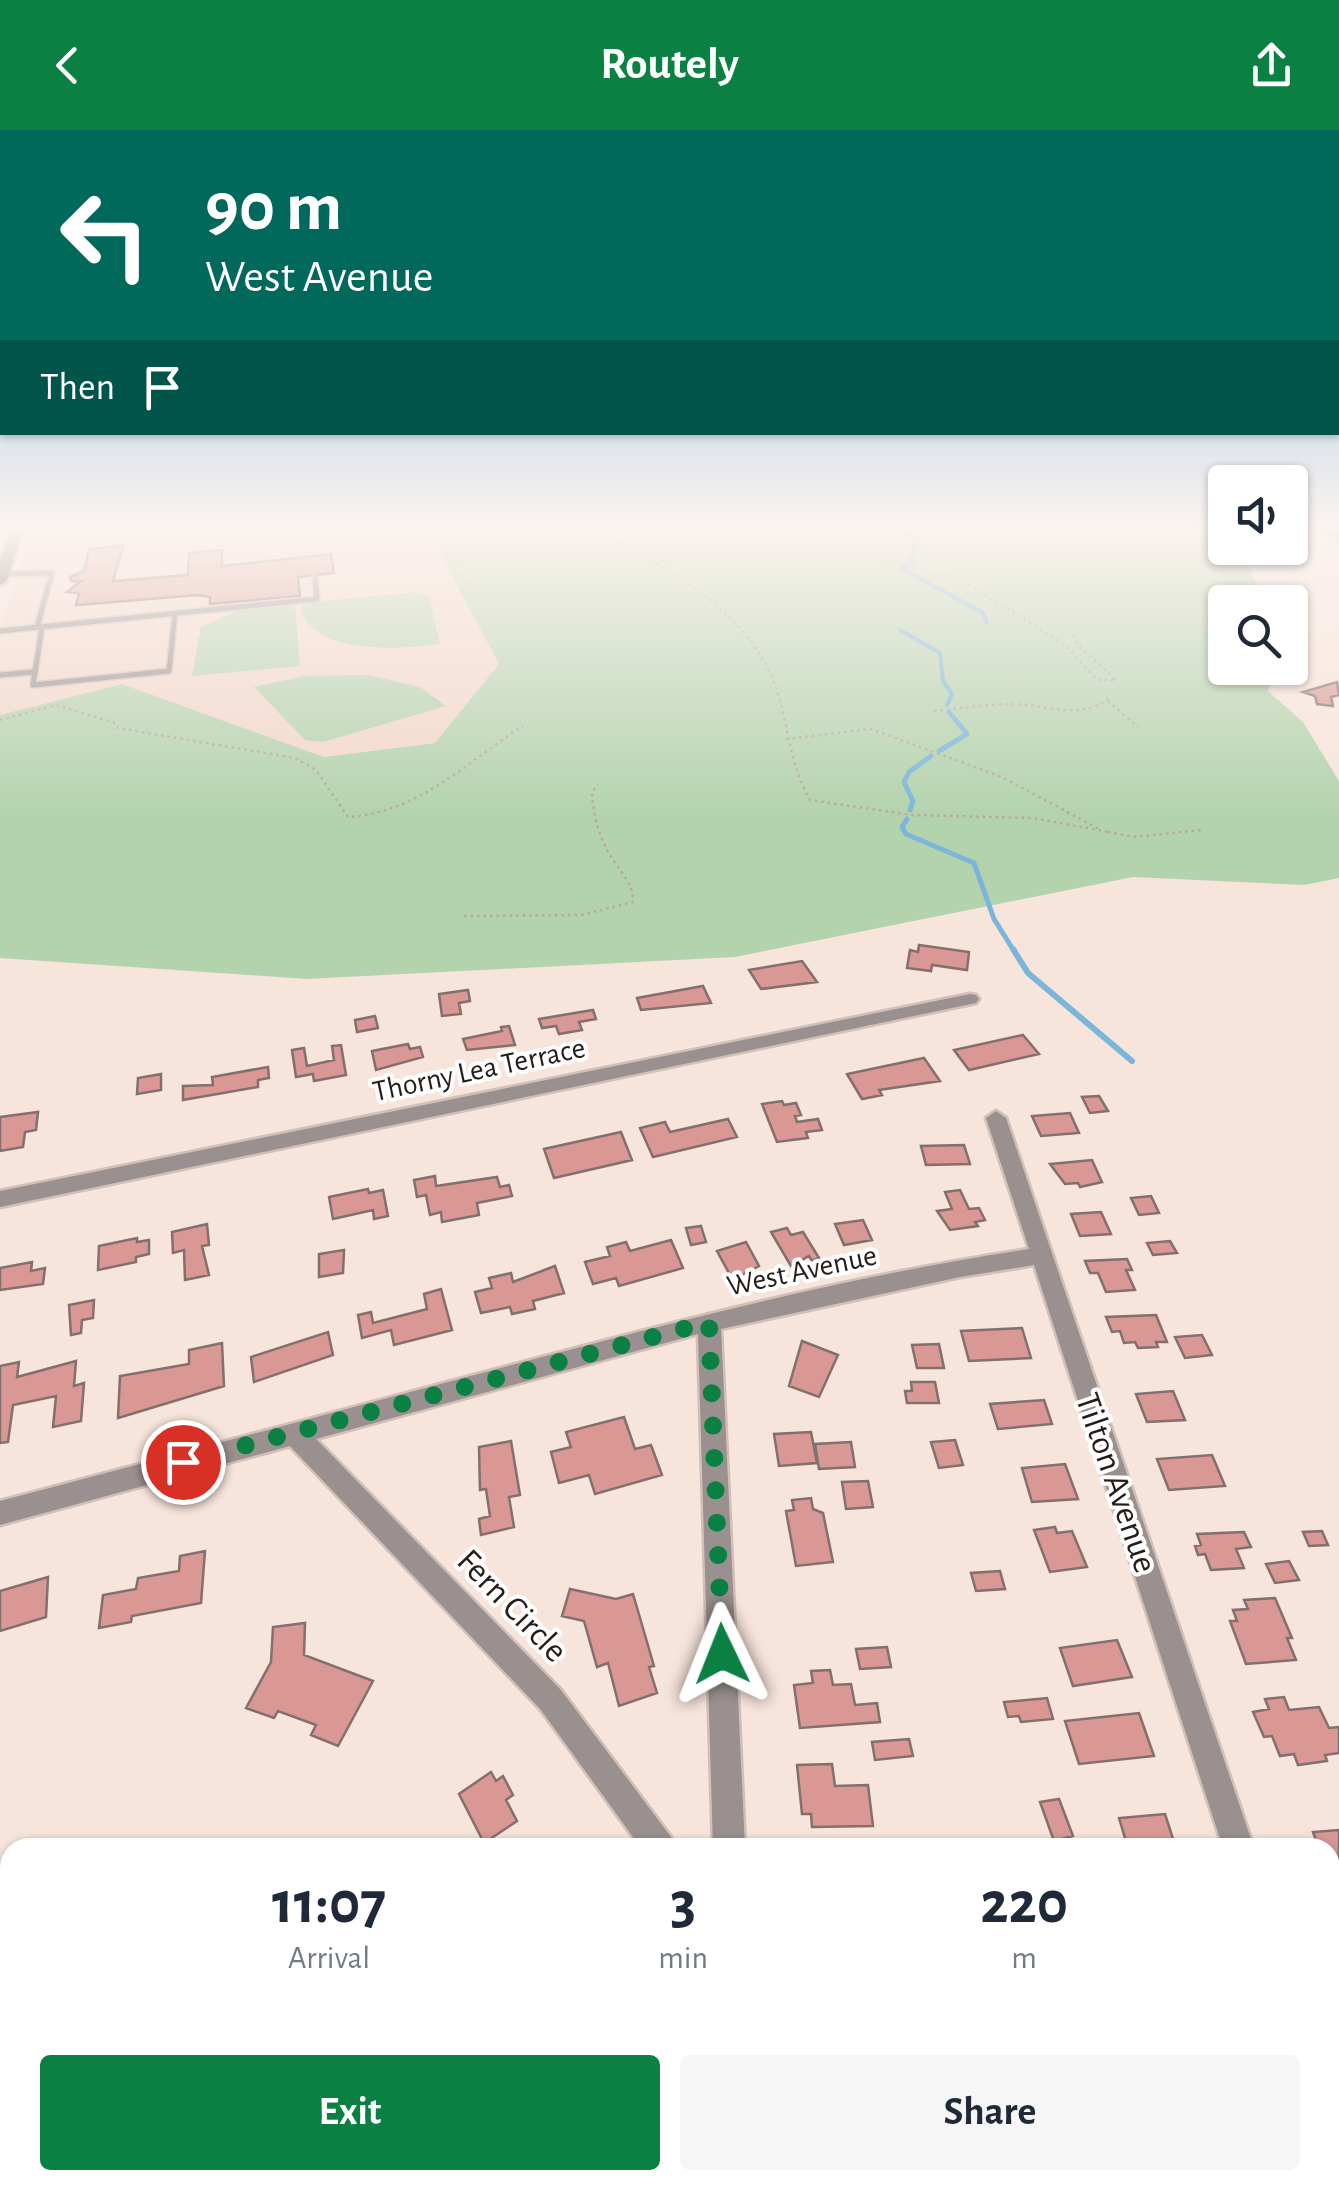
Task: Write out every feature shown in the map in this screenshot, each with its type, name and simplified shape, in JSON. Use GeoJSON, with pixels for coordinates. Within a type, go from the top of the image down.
{"type":"FeatureCollection","features":[{"type":"Feature","properties":{"kind":"street","name":"Thorny Lea Terrace"},"geometry":{"type":"LineString","coordinates":[[0,1200],[970,999]]}},
{"type":"Feature","properties":{"kind":"street","name":"Tilton Avenue"},"geometry":{"type":"LineString","coordinates":[[996,1118],[1236,1838]]}},
{"type":"Feature","properties":{"kind":"street","name":"West Avenue"},"geometry":{"type":"LineString","coordinates":[[0,1513],[709,1322],[960,1268],[1040,1256]]}},
{"type":"Feature","properties":{"kind":"street"},"geometry":{"type":"LineString","coordinates":[[709,1322],[729,1838]]}},
{"type":"Feature","properties":{"kind":"street","name":"Fern Circle"},"geometry":{"type":"LineString","coordinates":[[293,1432],[551,1700],[653,1838]]}},
{"type":"Feature","properties":{"kind":"lane"},"geometry":{"type":"LineString","coordinates":[[40,623],[33,685],[169,671],[174,623]]}},
{"type":"Feature","properties":{"kind":"lane"},"geometry":{"type":"LineString","coordinates":[[0,631],[80,623]]}},
{"type":"Feature","properties":{"kind":"lane"},"geometry":{"type":"LineString","coordinates":[[0,675],[32,672]]}},
{"type":"Feature","properties":{"kind":"path"},"geometry":{"type":"LineString","coordinates":[[730,623],[771,672],[799,784],[817,803],[930,816],[1032,818],[1133,836],[1202,830]]}},
{"type":"Feature","properties":{"kind":"path"},"geometry":{"type":"LineString","coordinates":[[1025,623],[1065,645],[1097,680],[1116,680],[1078,645],[1073,634]]}},
{"type":"Feature","properties":{"kind":"path"},"geometry":{"type":"LineString","coordinates":[[934,711],[1016,704],[1051,711],[1108,699],[1138,728]]}},
{"type":"Feature","properties":{"kind":"path"},"geometry":{"type":"LineString","coordinates":[[0,720],[64,706],[115,722],[118,728],[294,758],[316,770],[348,817],[364,818],[420,800],[523,726]]}},
{"type":"Feature","properties":{"kind":"path"},"geometry":{"type":"LineString","coordinates":[[785,739],[871,730],[1016,783],[1109,832]]}},
{"type":"Feature","properties":{"kind":"path"},"geometry":{"type":"LineString","coordinates":[[464,916],[581,915],[633,902],[634,891],[608,855],[592,807],[592,792],[598,784]]}},
{"type":"Feature","properties":{"kind":"shaded area"},"geometry":{"type":"Polygon","coordinates":[[[2,623],[477,623],[499,664],[435,743],[324,757],[122,684],[0,715],[2,623]]]}},
{"type":"Feature","properties":{"kind":"green space"},"geometry":{"type":"Polygon","coordinates":[[[210,623],[296,623],[300,666],[192,676],[201,627],[210,623]]]}},
{"type":"Feature","properties":{"kind":"green space"},"geometry":{"type":"Polygon","coordinates":[[[309,623],[435,623],[440,644],[363,646],[343,643],[309,623]]]}},
{"type":"Feature","properties":{"kind":"green space"},"geometry":{"type":"Polygon","coordinates":[[[477,623],[1208,623],[1208,685],[1270,685],[1268,691],[1303,722],[1339,781],[1339,878],[1304,885],[1133,877],[735,957],[307,979],[0,958],[0,715],[122,684],[324,757],[435,743],[499,664],[477,623]]]}},
{"type":"Feature","properties":{"kind":"green space"},"geometry":{"type":"Polygon","coordinates":[[[368,675],[420,687],[446,706],[323,742],[305,740],[254,687],[304,676],[368,675]]]}},
{"type":"Feature","properties":{"kind":"building"},"geometry":{"type":"Polygon","coordinates":[[[1337,682],[1339,695],[1331,697],[1333,706],[1317,704],[1315,696],[1303,692],[1337,682]]]}},
{"type":"Feature","properties":{"kind":"building"},"geometry":{"type":"Polygon","coordinates":[[[919,945],[969,952],[967,970],[932,965],[931,971],[907,968],[910,950],[918,952],[919,945]]]}},
{"type":"Feature","properties":{"kind":"building"},"geometry":{"type":"Polygon","coordinates":[[[802,961],[817,982],[761,989],[749,970],[802,961]]]}},
{"type":"Feature","properties":{"kind":"building"},"geometry":{"type":"Polygon","coordinates":[[[703,986],[711,1003],[641,1010],[637,998],[703,986]]]}},
{"type":"Feature","properties":{"kind":"building"},"geometry":{"type":"Polygon","coordinates":[[[468,990],[470,1001],[459,1003],[461,1014],[442,1016],[439,994],[468,990]]]}},
{"type":"Feature","properties":{"kind":"building"},"geometry":{"type":"Polygon","coordinates":[[[593,1010],[596,1019],[579,1022],[582,1030],[559,1034],[556,1026],[542,1028],[539,1019],[593,1010]]]}},
{"type":"Feature","properties":{"kind":"building"},"geometry":{"type":"Polygon","coordinates":[[[375,1016],[378,1028],[357,1032],[355,1020],[375,1016]]]}},
{"type":"Feature","properties":{"kind":"building"},"geometry":{"type":"Polygon","coordinates":[[[509,1026],[515,1045],[467,1050],[463,1039],[509,1026]]]}},
{"type":"Feature","properties":{"kind":"building"},"geometry":{"type":"Polygon","coordinates":[[[1023,1035],[1039,1054],[969,1070],[954,1050],[1023,1035]]]}},
{"type":"Feature","properties":{"kind":"building"},"geometry":{"type":"Polygon","coordinates":[[[408,1044],[410,1049],[420,1047],[423,1057],[376,1070],[372,1051],[408,1044]]]}},
{"type":"Feature","properties":{"kind":"building"},"geometry":{"type":"Polygon","coordinates":[[[341,1045],[346,1075],[314,1081],[313,1074],[296,1077],[292,1050],[304,1048],[307,1066],[334,1060],[332,1046],[341,1045]]]}},
{"type":"Feature","properties":{"kind":"building"},"geometry":{"type":"Polygon","coordinates":[[[924,1058],[940,1081],[879,1090],[882,1095],[862,1099],[847,1074],[924,1058]]]}},
{"type":"Feature","properties":{"kind":"building"},"geometry":{"type":"Polygon","coordinates":[[[268,1067],[269,1078],[258,1080],[258,1087],[183,1100],[183,1086],[213,1085],[212,1077],[268,1067]]]}},
{"type":"Feature","properties":{"kind":"building"},"geometry":{"type":"Polygon","coordinates":[[[161,1074],[161,1090],[137,1094],[138,1078],[161,1074]]]}},
{"type":"Feature","properties":{"kind":"building"},"geometry":{"type":"Polygon","coordinates":[[[1099,1096],[1108,1111],[1090,1113],[1082,1097],[1099,1096]]]}},
{"type":"Feature","properties":{"kind":"building"},"geometry":{"type":"Polygon","coordinates":[[[782,1101],[784,1105],[796,1103],[801,1115],[795,1116],[797,1122],[818,1119],[822,1130],[806,1132],[808,1138],[777,1142],[762,1104],[782,1101]]]}},
{"type":"Feature","properties":{"kind":"building"},"geometry":{"type":"Polygon","coordinates":[[[38,1112],[36,1130],[25,1132],[23,1147],[0,1151],[0,1117],[38,1112]]]}},
{"type":"Feature","properties":{"kind":"building"},"geometry":{"type":"Polygon","coordinates":[[[1070,1113],[1079,1133],[1041,1136],[1032,1116],[1070,1113]]]}},
{"type":"Feature","properties":{"kind":"building"},"geometry":{"type":"Polygon","coordinates":[[[728,1119],[737,1137],[653,1157],[640,1128],[665,1122],[670,1132],[728,1119]]]}},
{"type":"Feature","properties":{"kind":"building"},"geometry":{"type":"Polygon","coordinates":[[[621,1132],[632,1160],[554,1178],[544,1149],[621,1132]]]}},
{"type":"Feature","properties":{"kind":"building"},"geometry":{"type":"Polygon","coordinates":[[[964,1145],[970,1164],[926,1165],[921,1146],[964,1145]]]}},
{"type":"Feature","properties":{"kind":"building"},"geometry":{"type":"Polygon","coordinates":[[[1092,1160],[1102,1182],[1080,1187],[1078,1183],[1065,1184],[1050,1164],[1092,1160]]]}},
{"type":"Feature","properties":{"kind":"building"},"geometry":{"type":"Polygon","coordinates":[[[435,1176],[436,1186],[497,1177],[500,1187],[509,1185],[512,1196],[477,1203],[479,1215],[442,1222],[441,1212],[430,1215],[426,1195],[417,1197],[414,1180],[435,1176]]]}},
{"type":"Feature","properties":{"kind":"building"},"geometry":{"type":"Polygon","coordinates":[[[368,1189],[369,1193],[383,1190],[388,1216],[374,1219],[373,1210],[333,1219],[329,1197],[368,1189]]]}},
{"type":"Feature","properties":{"kind":"building"},"geometry":{"type":"Polygon","coordinates":[[[960,1190],[969,1209],[979,1208],[985,1220],[975,1222],[978,1226],[950,1230],[937,1211],[952,1209],[945,1192],[960,1190]]]}},
{"type":"Feature","properties":{"kind":"building"},"geometry":{"type":"Polygon","coordinates":[[[1151,1196],[1159,1213],[1139,1215],[1131,1198],[1151,1196]]]}},
{"type":"Feature","properties":{"kind":"building"},"geometry":{"type":"Polygon","coordinates":[[[1101,1212],[1111,1234],[1080,1236],[1071,1214],[1101,1212]]]}},
{"type":"Feature","properties":{"kind":"building"},"geometry":{"type":"Polygon","coordinates":[[[863,1220],[872,1240],[844,1245],[835,1224],[863,1220]]]}},
{"type":"Feature","properties":{"kind":"building"},"geometry":{"type":"Polygon","coordinates":[[[207,1224],[209,1245],[202,1246],[209,1275],[185,1280],[184,1250],[173,1253],[172,1232],[207,1224]]]}},
{"type":"Feature","properties":{"kind":"building"},"geometry":{"type":"Polygon","coordinates":[[[701,1226],[706,1242],[691,1245],[686,1228],[701,1226]]]}},
{"type":"Feature","properties":{"kind":"building"},"geometry":{"type":"Polygon","coordinates":[[[787,1228],[791,1235],[803,1232],[819,1258],[812,1261],[809,1256],[791,1266],[771,1232],[787,1228]]]}},
{"type":"Feature","properties":{"kind":"building"},"geometry":{"type":"Polygon","coordinates":[[[137,1238],[137,1242],[149,1240],[149,1254],[136,1257],[136,1262],[98,1270],[99,1246],[137,1238]]]}},
{"type":"Feature","properties":{"kind":"building"},"geometry":{"type":"Polygon","coordinates":[[[671,1240],[683,1268],[619,1286],[616,1278],[593,1284],[585,1262],[610,1256],[607,1247],[626,1242],[630,1251],[671,1240]]]}},
{"type":"Feature","properties":{"kind":"building"},"geometry":{"type":"Polygon","coordinates":[[[1170,1241],[1177,1253],[1153,1255],[1147,1243],[1170,1241]]]}},
{"type":"Feature","properties":{"kind":"building"},"geometry":{"type":"Polygon","coordinates":[[[746,1242],[759,1266],[742,1275],[730,1275],[717,1251],[746,1242]]]}},
{"type":"Feature","properties":{"kind":"building"},"geometry":{"type":"Polygon","coordinates":[[[344,1250],[343,1273],[319,1277],[319,1254],[344,1250]]]}},
{"type":"Feature","properties":{"kind":"building"},"geometry":{"type":"Polygon","coordinates":[[[1127,1259],[1132,1270],[1126,1270],[1135,1290],[1106,1292],[1098,1273],[1090,1273],[1085,1261],[1127,1259]]]}},
{"type":"Feature","properties":{"kind":"building"},"geometry":{"type":"Polygon","coordinates":[[[32,1262],[31,1271],[45,1268],[43,1284],[0,1290],[0,1268],[32,1262]]]}},
{"type":"Feature","properties":{"kind":"building"},"geometry":{"type":"Polygon","coordinates":[[[555,1266],[564,1293],[533,1301],[535,1309],[512,1314],[510,1307],[481,1313],[475,1292],[492,1288],[489,1278],[511,1273],[513,1282],[555,1266]]]}},
{"type":"Feature","properties":{"kind":"building"},"geometry":{"type":"Polygon","coordinates":[[[441,1289],[452,1330],[394,1345],[391,1330],[362,1338],[358,1315],[371,1312],[373,1323],[427,1309],[424,1294],[441,1289]]]}},
{"type":"Feature","properties":{"kind":"building"},"geometry":{"type":"Polygon","coordinates":[[[94,1300],[93,1318],[82,1320],[81,1333],[71,1335],[69,1305],[94,1300]]]}},
{"type":"Feature","properties":{"kind":"building"},"geometry":{"type":"Polygon","coordinates":[[[1156,1315],[1167,1342],[1156,1342],[1158,1347],[1138,1348],[1135,1342],[1124,1343],[1120,1331],[1112,1332],[1106,1317],[1156,1315]]]}},
{"type":"Feature","properties":{"kind":"building"},"geometry":{"type":"Polygon","coordinates":[[[1022,1328],[1031,1358],[969,1361],[961,1331],[1022,1328]]]}},
{"type":"Feature","properties":{"kind":"building"},"geometry":{"type":"Polygon","coordinates":[[[328,1332],[333,1355],[254,1382],[251,1357],[328,1332]]]}},
{"type":"Feature","properties":{"kind":"building"},"geometry":{"type":"Polygon","coordinates":[[[1202,1335],[1212,1355],[1185,1358],[1175,1337],[1202,1335]]]}},
{"type":"Feature","properties":{"kind":"building"},"geometry":{"type":"Polygon","coordinates":[[[802,1341],[838,1355],[819,1397],[789,1386],[802,1341]]]}},
{"type":"Feature","properties":{"kind":"building"},"geometry":{"type":"Polygon","coordinates":[[[222,1343],[224,1386],[118,1418],[120,1376],[189,1364],[189,1350],[222,1343]]]}},
{"type":"Feature","properties":{"kind":"building"},"geometry":{"type":"Polygon","coordinates":[[[939,1344],[944,1368],[917,1368],[912,1345],[939,1344]]]}},
{"type":"Feature","properties":{"kind":"building"},"geometry":{"type":"Polygon","coordinates":[[[76,1361],[74,1386],[84,1383],[81,1421],[53,1427],[56,1396],[13,1405],[8,1442],[0,1443],[0,1366],[19,1362],[17,1377],[76,1361]]]}},
{"type":"Feature","properties":{"kind":"building"},"geometry":{"type":"Polygon","coordinates":[[[911,1382],[935,1382],[939,1403],[907,1403],[905,1391],[912,1391],[911,1382]]]}},
{"type":"Feature","properties":{"kind":"building"},"geometry":{"type":"Polygon","coordinates":[[[1173,1391],[1185,1420],[1147,1422],[1136,1394],[1173,1391]]]}},
{"type":"Feature","properties":{"kind":"building"},"geometry":{"type":"Polygon","coordinates":[[[1044,1400],[1052,1424],[998,1429],[990,1404],[1044,1400]]]}},
{"type":"Feature","properties":{"kind":"building"},"geometry":{"type":"Polygon","coordinates":[[[624,1417],[635,1449],[651,1445],[662,1475],[595,1494],[589,1475],[559,1483],[551,1452],[571,1447],[566,1432],[624,1417]]]}},
{"type":"Feature","properties":{"kind":"building"},"geometry":{"type":"Polygon","coordinates":[[[811,1432],[817,1463],[779,1466],[774,1434],[811,1432]]]}},
{"type":"Feature","properties":{"kind":"building"},"geometry":{"type":"Polygon","coordinates":[[[955,1440],[963,1465],[939,1468],[931,1442],[955,1440]]]}},
{"type":"Feature","properties":{"kind":"building"},"geometry":{"type":"Polygon","coordinates":[[[511,1441],[520,1495],[509,1497],[514,1527],[481,1535],[479,1519],[490,1516],[486,1489],[480,1490],[479,1447],[511,1441]]]}},
{"type":"Feature","properties":{"kind":"building"},"geometry":{"type":"Polygon","coordinates":[[[851,1442],[855,1467],[819,1469],[815,1444],[851,1442]]]}},
{"type":"Feature","properties":{"kind":"building"},"geometry":{"type":"Polygon","coordinates":[[[1212,1455],[1225,1486],[1169,1490],[1157,1459],[1212,1455]]]}},
{"type":"Feature","properties":{"kind":"building"},"geometry":{"type":"Polygon","coordinates":[[[1065,1464],[1078,1499],[1032,1502],[1022,1468],[1065,1464]]]}},
{"type":"Feature","properties":{"kind":"building"},"geometry":{"type":"Polygon","coordinates":[[[868,1481],[873,1507],[846,1509],[842,1482],[868,1481]]]}},
{"type":"Feature","properties":{"kind":"building"},"geometry":{"type":"Polygon","coordinates":[[[811,1498],[813,1509],[823,1513],[833,1562],[796,1566],[786,1511],[794,1510],[792,1500],[811,1498]]]}},
{"type":"Feature","properties":{"kind":"building"},"geometry":{"type":"Polygon","coordinates":[[[1055,1527],[1057,1533],[1072,1531],[1087,1567],[1050,1572],[1034,1530],[1055,1527]]]}},
{"type":"Feature","properties":{"kind":"building"},"geometry":{"type":"Polygon","coordinates":[[[1322,1531],[1328,1545],[1309,1546],[1303,1532],[1322,1531]]]}},
{"type":"Feature","properties":{"kind":"building"},"geometry":{"type":"Polygon","coordinates":[[[1244,1532],[1251,1547],[1236,1549],[1244,1568],[1211,1570],[1205,1554],[1198,1555],[1195,1546],[1201,1545],[1197,1534],[1244,1532]]]}},
{"type":"Feature","properties":{"kind":"building"},"geometry":{"type":"Polygon","coordinates":[[[205,1551],[201,1603],[132,1616],[131,1622],[99,1628],[103,1595],[136,1589],[138,1578],[179,1571],[180,1556],[205,1551]]]}},
{"type":"Feature","properties":{"kind":"building"},"geometry":{"type":"Polygon","coordinates":[[[1289,1561],[1299,1580],[1275,1583],[1266,1564],[1289,1561]]]}},
{"type":"Feature","properties":{"kind":"building"},"geometry":{"type":"Polygon","coordinates":[[[1000,1571],[1005,1589],[976,1591],[971,1573],[1000,1571]]]}},
{"type":"Feature","properties":{"kind":"building"},"geometry":{"type":"Polygon","coordinates":[[[48,1577],[46,1617],[0,1631],[0,1591],[48,1577]]]}},
{"type":"Feature","properties":{"kind":"building"},"geometry":{"type":"Polygon","coordinates":[[[570,1589],[616,1599],[633,1594],[654,1666],[649,1667],[657,1693],[619,1706],[608,1663],[597,1667],[584,1621],[562,1616],[570,1589]]]}},
{"type":"Feature","properties":{"kind":"building"},"geometry":{"type":"Polygon","coordinates":[[[1275,1598],[1292,1638],[1287,1638],[1296,1660],[1246,1664],[1230,1621],[1237,1621],[1233,1610],[1248,1609],[1244,1600],[1275,1598]]]}},
{"type":"Feature","properties":{"kind":"building"},"geometry":{"type":"Polygon","coordinates":[[[305,1623],[304,1655],[373,1681],[338,1746],[311,1735],[316,1725],[278,1711],[274,1718],[246,1708],[271,1662],[273,1627],[305,1623]]]}},
{"type":"Feature","properties":{"kind":"building"},"geometry":{"type":"Polygon","coordinates":[[[1117,1640],[1132,1677],[1073,1686],[1060,1648],[1117,1640]]]}},
{"type":"Feature","properties":{"kind":"building"},"geometry":{"type":"Polygon","coordinates":[[[887,1647],[891,1667],[860,1669],[856,1649],[887,1647]]]}},
{"type":"Feature","properties":{"kind":"building"},"geometry":{"type":"Polygon","coordinates":[[[830,1670],[833,1685],[851,1684],[855,1705],[877,1703],[880,1722],[800,1728],[794,1685],[813,1683],[811,1671],[830,1670]]]}},
{"type":"Feature","properties":{"kind":"building"},"geometry":{"type":"Polygon","coordinates":[[[1284,1697],[1289,1710],[1319,1707],[1329,1728],[1339,1727],[1339,1753],[1325,1755],[1327,1761],[1298,1765],[1294,1754],[1280,1756],[1272,1736],[1264,1737],[1253,1712],[1269,1709],[1265,1699],[1284,1697]]]}},
{"type":"Feature","properties":{"kind":"building"},"geometry":{"type":"Polygon","coordinates":[[[1047,1698],[1053,1719],[1021,1722],[1019,1716],[1008,1717],[1004,1702],[1047,1698]]]}},
{"type":"Feature","properties":{"kind":"building"},"geometry":{"type":"Polygon","coordinates":[[[1139,1713],[1154,1756],[1079,1764],[1065,1721],[1139,1713]]]}},
{"type":"Feature","properties":{"kind":"building"},"geometry":{"type":"Polygon","coordinates":[[[909,1739],[913,1756],[875,1760],[872,1742],[909,1739]]]}},
{"type":"Feature","properties":{"kind":"building"},"geometry":{"type":"Polygon","coordinates":[[[832,1764],[835,1786],[868,1785],[873,1826],[812,1827],[811,1814],[802,1814],[797,1765],[832,1764]]]}},
{"type":"Feature","properties":{"kind":"building"},"geometry":{"type":"Polygon","coordinates":[[[491,1772],[496,1781],[503,1776],[513,1795],[506,1800],[517,1821],[492,1838],[481,1838],[459,1794],[491,1772]]]}},
{"type":"Feature","properties":{"kind":"building"},"geometry":{"type":"Polygon","coordinates":[[[1059,1799],[1073,1836],[1053,1838],[1040,1802],[1059,1799]]]}},
{"type":"Feature","properties":{"kind":"building"},"geometry":{"type":"Polygon","coordinates":[[[1165,1814],[1173,1838],[1125,1838],[1119,1818],[1165,1814]]]}},
{"type":"Feature","properties":{"kind":"building"},"geometry":{"type":"Polygon","coordinates":[[[1339,1830],[1339,1838],[1315,1838],[1313,1832],[1339,1830]]]}},
{"type":"Feature","properties":{"kind":"waterway"},"geometry":{"type":"LineString","coordinates":[[900,630],[940,653],[943,681],[952,694],[947,705]]}},
{"type":"Feature","properties":{"kind":"waterway"},"geometry":{"type":"LineString","coordinates":[[939,751],[967,734],[949,712]]}},
{"type":"Feature","properties":{"kind":"waterway"},"geometry":{"type":"LineString","coordinates":[[910,810],[913,801],[904,782],[909,772],[931,756]]}},
{"type":"Feature","properties":{"kind":"waterway"},"geometry":{"type":"LineString","coordinates":[[907,819],[902,827],[906,834],[974,863],[994,919],[1014,951]]}},
{"type":"Feature","properties":{"kind":"waterway"},"geometry":{"type":"LineString","coordinates":[[1013,949],[1028,973],[1132,1061]]}},
{"type":"Feature","properties":{"kind":"route"},"geometry":{"type":"LineString","coordinates":[[183,1462],[709,1322],[722,1654]]}}]}
